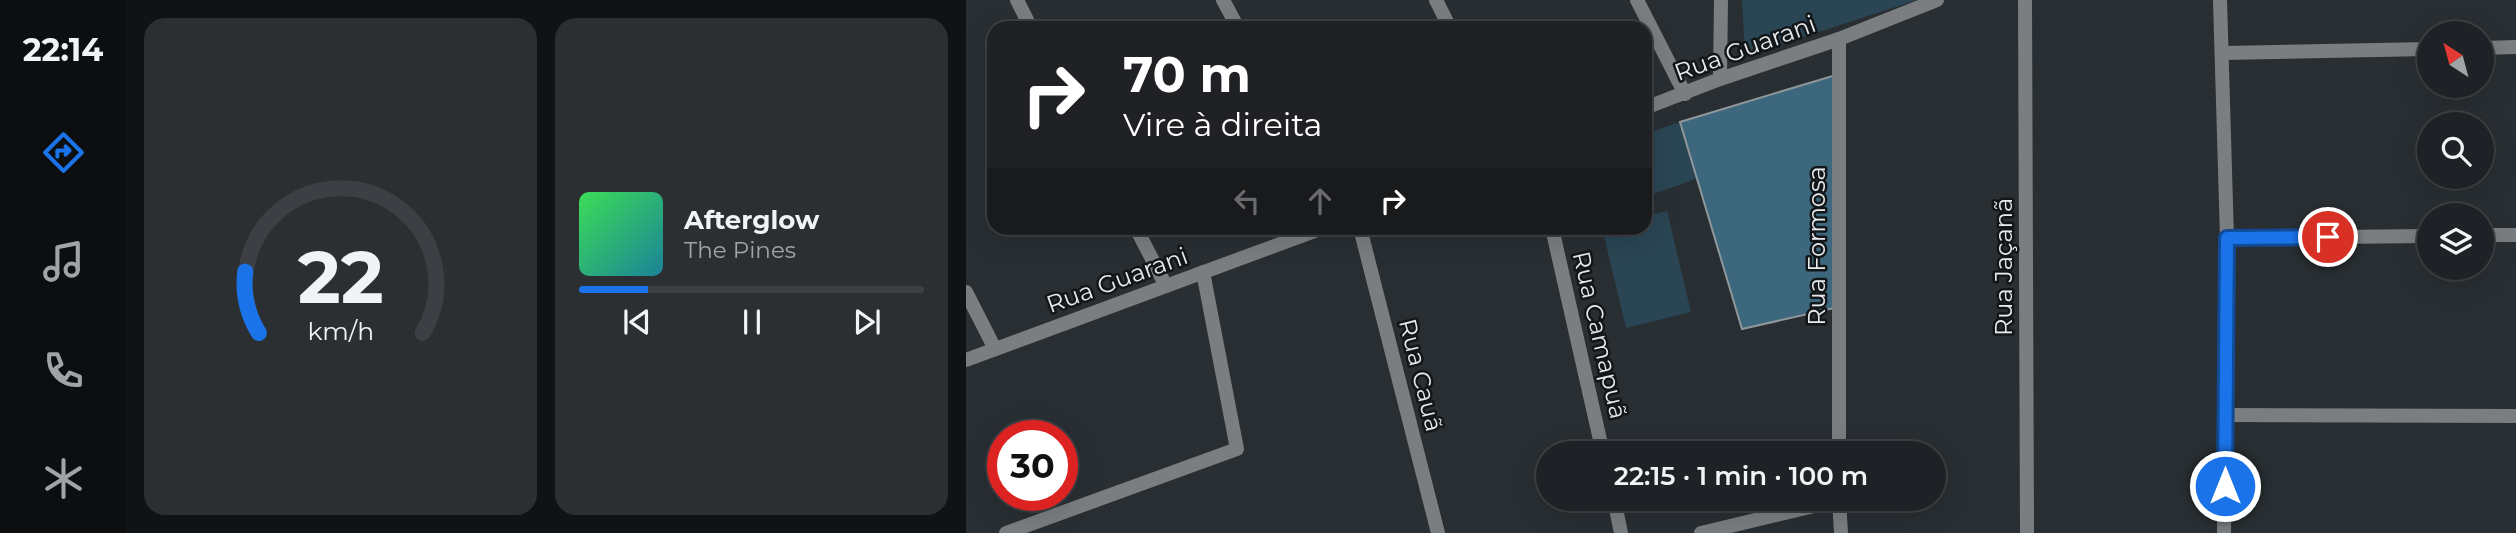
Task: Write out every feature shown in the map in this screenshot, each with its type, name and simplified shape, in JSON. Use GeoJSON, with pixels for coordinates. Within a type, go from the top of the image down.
{"type":"FeatureCollection","features":[{"type":"Feature","properties":{"kind":"street"},"geometry":{"type":"LineString","coordinates":[[1017,0],[1028,21]]}},
{"type":"Feature","properties":{"kind":"street"},"geometry":{"type":"LineString","coordinates":[[1223,0],[1234,21]]}},
{"type":"Feature","properties":{"kind":"street"},"geometry":{"type":"LineString","coordinates":[[1436,0],[1446,21]]}},
{"type":"Feature","properties":{"kind":"street"},"geometry":{"type":"LineString","coordinates":[[1636,0],[1647,21]]}},
{"type":"Feature","properties":{"kind":"street"},"geometry":{"type":"LineString","coordinates":[[1720,79],[1721,0]]}},
{"type":"Feature","properties":{"kind":"street","name":"Rua Guarani"},"geometry":{"type":"LineString","coordinates":[[1652,106],[1720,79],[1839,39],[1937,0]]}},
{"type":"Feature","properties":{"kind":"street","name":"Rua Jaçanã"},"geometry":{"type":"LineString","coordinates":[[2025,0],[2027,533]]}},
{"type":"Feature","properties":{"kind":"street"},"geometry":{"type":"LineString","coordinates":[[2220,0],[2224,52],[2227,238],[2224,533]]}},
{"type":"Feature","properties":{"kind":"street"},"geometry":{"type":"LineString","coordinates":[[1652,31],[1685,94]]}},
{"type":"Feature","properties":{"kind":"street","name":"Rua Formosa"},"geometry":{"type":"LineString","coordinates":[[1839,39],[1839,441]]}},
{"type":"Feature","properties":{"kind":"street"},"geometry":{"type":"LineString","coordinates":[[2494,48],[2516,47]]}},
{"type":"Feature","properties":{"kind":"street"},"geometry":{"type":"LineString","coordinates":[[2224,52],[2417,49]]}},
{"type":"Feature","properties":{"kind":"street"},"geometry":{"type":"LineString","coordinates":[[1140,235],[1166,286]]}},
{"type":"Feature","properties":{"kind":"street","name":"Rua Guarani"},"geometry":{"type":"LineString","coordinates":[[966,360],[1304,235]]}},
{"type":"Feature","properties":{"kind":"street","name":"Rua Cauã"},"geometry":{"type":"LineString","coordinates":[[1362,235],[1438,533]]}},
{"type":"Feature","properties":{"kind":"street","name":"Rua Camapuã"},"geometry":{"type":"LineString","coordinates":[[1554,235],[1600,441]]}},
{"type":"Feature","properties":{"kind":"street"},"geometry":{"type":"LineString","coordinates":[[2494,235],[2516,235]]}},
{"type":"Feature","properties":{"kind":"street"},"geometry":{"type":"LineString","coordinates":[[2227,238],[2417,236]]}},
{"type":"Feature","properties":{"kind":"street"},"geometry":{"type":"LineString","coordinates":[[1006,533],[1237,449],[1203,272]]}},
{"type":"Feature","properties":{"kind":"street"},"geometry":{"type":"LineString","coordinates":[[966,292],[995,349]]}},
{"type":"Feature","properties":{"kind":"street"},"geometry":{"type":"LineString","coordinates":[[2225,415],[2516,416]]}},
{"type":"Feature","properties":{"kind":"street"},"geometry":{"type":"LineString","coordinates":[[1616,511],[1621,533]]}},
{"type":"Feature","properties":{"kind":"street"},"geometry":{"type":"LineString","coordinates":[[1701,533],[1790,511]]}},
{"type":"Feature","properties":{"kind":"street"},"geometry":{"type":"LineString","coordinates":[[1840,511],[1841,533]]}},
{"type":"Feature","properties":{"kind":"shaded area"},"geometry":{"type":"Polygon","coordinates":[[[1742,0],[1917,0],[1745,56],[1742,0]]]}},
{"type":"Feature","properties":{"kind":"shaded area"},"geometry":{"type":"Polygon","coordinates":[[[1680,122],[1698,178],[1652,194],[1652,132],[1680,122]]]}},
{"type":"Feature","properties":{"kind":"shaded area"},"geometry":{"type":"Polygon","coordinates":[[[1667,211],[1691,312],[1626,328],[1604,235],[1652,235],[1652,214],[1667,211]]]}},
{"type":"Feature","properties":{"kind":"building"},"geometry":{"type":"Polygon","coordinates":[[[1839,74],[1839,307],[1742,329],[1680,122],[1839,74]]]}},
{"type":"Feature","properties":{"kind":"route"},"geometry":{"type":"LineString","coordinates":[[2225,486],[2227,238],[2328,237]]}}]}
